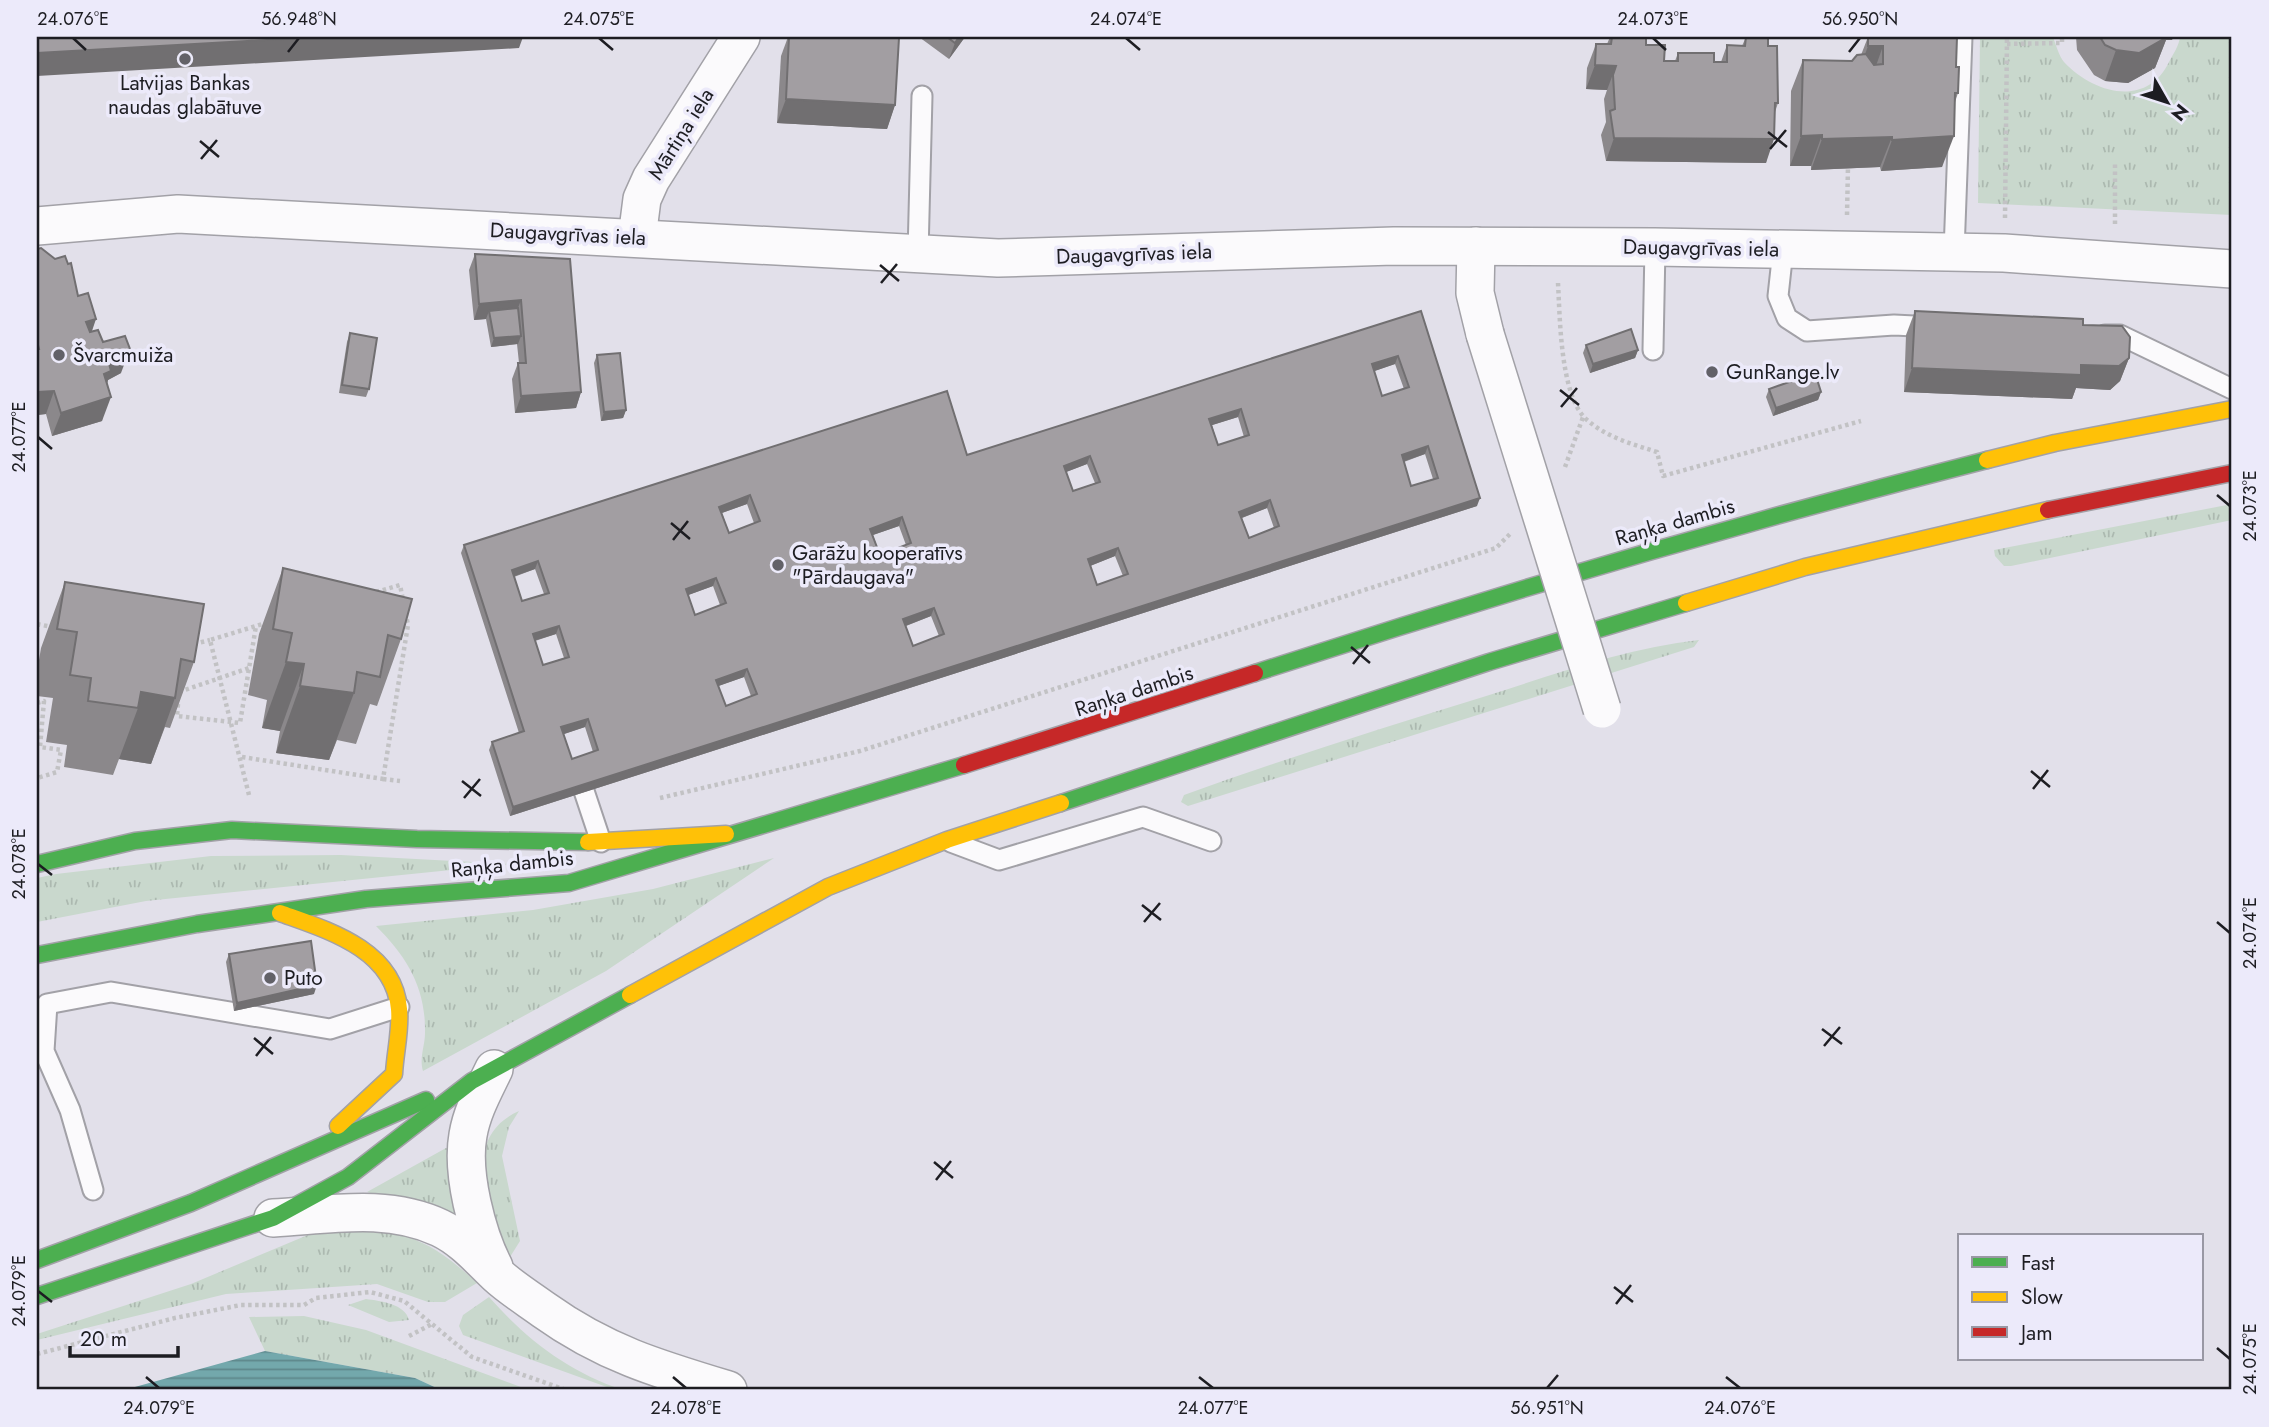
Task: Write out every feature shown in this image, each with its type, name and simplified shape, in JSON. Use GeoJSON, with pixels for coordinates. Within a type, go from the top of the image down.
{"type":"FeatureCollection","features":[{"type":"Feature","properties":{"kind":"main road","name":"Raņķa dambis"},"geometry":{"type":"LineString","coordinates":[[37,956],[197,924],[366,899],[569,883],[726,834],[971,764],[1455,608],[1806,506],[2055,443],[2232,409]]}},
{"type":"Feature","properties":{"kind":"main road"},"geometry":{"type":"LineString","coordinates":[[37,1260],[191,1203],[483,1075],[828,887],[947,840],[1489,662],[1805,567],[2057,508],[2232,473]]}},
{"type":"Feature","properties":{"kind":"main road"},"geometry":{"type":"LineString","coordinates":[[37,864],[135,841],[232,830],[417,839],[601,842],[726,834]]}},
{"type":"Feature","properties":{"kind":"main road"},"geometry":{"type":"LineString","coordinates":[[277,912],[343,938],[368,953],[390,981],[399,1007],[394,1074],[313,1148]]}},
{"type":"Feature","properties":{"kind":"main road"},"geometry":{"type":"LineString","coordinates":[[37,1296],[273,1217],[348,1177],[483,1075]]}},
{"type":"Feature","properties":{"kind":"street","name":"Mārtiņa iela"},"geometry":{"type":"LineString","coordinates":[[637,237],[642,198],[651,180],[741,37]]}},
{"type":"Feature","properties":{"kind":"street","name":"Daugavgrīvas iela"},"geometry":{"type":"LineString","coordinates":[[37,226],[178,214],[998,258],[1394,246],[1655,247],[2004,253],[2232,269]]}},
{"type":"Feature","properties":{"kind":"street"},"geometry":{"type":"LineString","coordinates":[[1476,246],[1475,293],[1485,334],[1602,709]]}},
{"type":"Feature","properties":{"kind":"street"},"geometry":{"type":"LineString","coordinates":[[483,1075],[467,1137],[468,1162],[480,1239],[500,1277]]}},
{"type":"Feature","properties":{"kind":"street"},"geometry":{"type":"LineString","coordinates":[[273,1217],[345,1211],[412,1219],[440,1228],[467,1245],[500,1277],[589,1341],[632,1359],[728,1390]]}},
{"type":"Feature","properties":{"kind":"lane"},"geometry":{"type":"LineString","coordinates":[[1954,252],[1962,37]]}},
{"type":"Feature","properties":{"kind":"lane"},"geometry":{"type":"LineString","coordinates":[[918,254],[922,96]]}},
{"type":"Feature","properties":{"kind":"lane"},"geometry":{"type":"LineString","coordinates":[[1653,350],[1655,247]]}},
{"type":"Feature","properties":{"kind":"lane"},"geometry":{"type":"LineString","coordinates":[[1783,250],[1778,296],[1787,318],[1807,331],[1894,325],[1961,328]]}},
{"type":"Feature","properties":{"kind":"lane"},"geometry":{"type":"LineString","coordinates":[[2080,334],[2120,335],[2232,389]]}},
{"type":"Feature","properties":{"kind":"lane"},"geometry":{"type":"LineString","coordinates":[[584,792],[601,842]]}},
{"type":"Feature","properties":{"kind":"lane"},"geometry":{"type":"LineString","coordinates":[[947,840],[999,860],[1143,817],[1168,823],[1211,841]]}},
{"type":"Feature","properties":{"kind":"lane"},"geometry":{"type":"LineString","coordinates":[[93,1190],[70,1110],[44,1051],[47,1004],[111,992],[330,1029],[399,1007]]}},
{"type":"Feature","properties":{"kind":"path"},"geometry":{"type":"LineString","coordinates":[[2004,253],[2007,37]]}},
{"type":"Feature","properties":{"kind":"path"},"geometry":{"type":"LineString","coordinates":[[2007,44],[2062,43],[2062,37]]}},
{"type":"Feature","properties":{"kind":"path"},"geometry":{"type":"LineString","coordinates":[[2114,261],[2115,162]]}},
{"type":"Feature","properties":{"kind":"path"},"geometry":{"type":"LineString","coordinates":[[1847,218],[1848,166]]}},
{"type":"Feature","properties":{"kind":"path"},"geometry":{"type":"LineString","coordinates":[[1555,247],[1564,373],[1583,417],[1612,438],[1657,452],[1663,476],[1861,421]]}},
{"type":"Feature","properties":{"kind":"path"},"geometry":{"type":"LineString","coordinates":[[1564,469],[1583,417]]}},
{"type":"Feature","properties":{"kind":"path"},"geometry":{"type":"LineString","coordinates":[[659,798],[860,751],[1496,548],[1515,528]]}},
{"type":"Feature","properties":{"kind":"path"},"geometry":{"type":"LineString","coordinates":[[364,595],[400,585],[408,625],[383,779]]}},
{"type":"Feature","properties":{"kind":"path"},"geometry":{"type":"LineString","coordinates":[[185,646],[268,623]]}},
{"type":"Feature","properties":{"kind":"path"},"geometry":{"type":"LineString","coordinates":[[37,624],[64,629]]}},
{"type":"Feature","properties":{"kind":"path"},"geometry":{"type":"LineString","coordinates":[[394,628],[408,625]]}},
{"type":"Feature","properties":{"kind":"path"},"geometry":{"type":"LineString","coordinates":[[249,668],[179,692],[177,716],[240,723],[256,626]]}},
{"type":"Feature","properties":{"kind":"path"},"geometry":{"type":"LineString","coordinates":[[211,640],[249,785]]}},
{"type":"Feature","properties":{"kind":"path"},"geometry":{"type":"LineString","coordinates":[[37,703],[44,701],[40,747],[61,750],[57,772],[37,778]]}},
{"type":"Feature","properties":{"kind":"path"},"geometry":{"type":"LineString","coordinates":[[242,757],[400,781]]}},
{"type":"Feature","properties":{"kind":"path"},"geometry":{"type":"LineString","coordinates":[[37,1354],[176,1318],[241,1305],[304,1305],[316,1298],[370,1292],[404,1301],[472,1357],[566,1390]]}},
{"type":"Feature","properties":{"kind":"path"},"geometry":{"type":"LineString","coordinates":[[409,1336],[432,1324]]}},
{"type":"Feature","properties":{"kind":"green space"},"geometry":{"type":"Polygon","coordinates":[[[1980,37],[2053,37],[2062,60],[2076,73],[2105,88],[2134,91],[2148,86],[2159,77],[2176,50],[2180,37],[2232,37],[2232,215],[1978,203],[1980,37]]]}},
{"type":"Feature","properties":{"kind":"green space"},"geometry":{"type":"Polygon","coordinates":[[[2232,504],[2232,520],[2011,566],[2004,566],[1995,556],[1994,550],[2232,504]]]}},
{"type":"Feature","properties":{"kind":"green space"},"geometry":{"type":"Polygon","coordinates":[[[1699,640],[1694,647],[1188,806],[1181,802],[1184,795],[1258,769],[1563,671],[1644,649],[1699,640]]]}},
{"type":"Feature","properties":{"kind":"green space"},"geometry":{"type":"Polygon","coordinates":[[[341,855],[511,864],[146,901],[37,922],[37,878],[211,856],[341,855]]]}},
{"type":"Feature","properties":{"kind":"green space"},"geometry":{"type":"Polygon","coordinates":[[[774,858],[606,971],[423,1071],[424,1017],[418,988],[397,949],[376,926],[533,910],[653,889],[774,858]]]}},
{"type":"Feature","properties":{"kind":"green space"},"geometry":{"type":"Polygon","coordinates":[[[519,1111],[509,1127],[502,1156],[520,1241],[510,1257],[486,1198],[483,1157],[489,1138],[500,1123],[519,1111]]]}},
{"type":"Feature","properties":{"kind":"green space"},"geometry":{"type":"Polygon","coordinates":[[[446,1148],[449,1149],[450,1185],[457,1220],[367,1192],[446,1148]]]}},
{"type":"Feature","properties":{"kind":"green space"},"geometry":{"type":"Polygon","coordinates":[[[341,1226],[382,1231],[415,1240],[444,1256],[477,1283],[445,1302],[428,1302],[377,1284],[226,1294],[37,1340],[37,1334],[191,1284],[315,1232],[341,1226]]]}},
{"type":"Feature","properties":{"kind":"green space"},"geometry":{"type":"Polygon","coordinates":[[[489,1297],[518,1327],[550,1353],[585,1374],[623,1390],[615,1390],[463,1335],[459,1326],[463,1315],[489,1297]]]}},
{"type":"Feature","properties":{"kind":"green space"},"geometry":{"type":"Polygon","coordinates":[[[366,1299],[398,1307],[409,1320],[389,1322],[348,1305],[366,1299]]]}},
{"type":"Feature","properties":{"kind":"green space"},"geometry":{"type":"Polygon","coordinates":[[[304,1316],[366,1330],[529,1390],[441,1390],[415,1378],[265,1351],[249,1317],[304,1316]]]}},
{"type":"Feature","properties":{"kind":"water"},"geometry":{"type":"Polygon","coordinates":[[[265,1351],[415,1378],[441,1390],[124,1390],[265,1351]]]}},
{"type":"Feature","properties":{"kind":"building"},"geometry":{"type":"Polygon","coordinates":[[[37,37],[318,37],[37,53],[37,37]]]}},
{"type":"Feature","properties":{"kind":"building"},"geometry":{"type":"Polygon","coordinates":[[[789,37],[899,38],[895,105],[786,99],[789,37]]]}},
{"type":"Feature","properties":{"kind":"building"},"geometry":{"type":"Polygon","coordinates":[[[947,37],[959,37],[955,43],[947,37]]]}},
{"type":"Feature","properties":{"kind":"building"},"geometry":{"type":"Polygon","coordinates":[[[1612,37],[1646,37],[1646,45],[1665,45],[1664,61],[1678,61],[1678,53],[1714,53],[1714,62],[1727,62],[1727,45],[1745,46],[1746,37],[1768,37],[1768,46],[1777,46],[1778,103],[1775,103],[1774,139],[1614,138],[1610,111],[1615,109],[1613,75],[1616,66],[1595,65],[1596,44],[1611,44],[1612,37]]]}},
{"type":"Feature","properties":{"kind":"building"},"geometry":{"type":"Polygon","coordinates":[[[1868,37],[1957,37],[1956,67],[1959,67],[1958,93],[1955,93],[1954,136],[1892,140],[1892,137],[1822,139],[1822,135],[1801,136],[1803,60],[1852,61],[1857,55],[1866,54],[1874,65],[1883,64],[1883,46],[1868,46],[1868,37]]]}},
{"type":"Feature","properties":{"kind":"building"},"geometry":{"type":"Polygon","coordinates":[[[2100,37],[2167,37],[2139,53],[2116,50],[2105,45],[2100,37]]]}},
{"type":"Feature","properties":{"kind":"building","name":"Švarcmuiža"},"geometry":{"type":"Polygon","coordinates":[[[41,248],[55,259],[65,256],[68,264],[71,263],[78,296],[88,293],[96,319],[86,322],[90,332],[98,330],[103,342],[125,336],[130,349],[108,360],[111,371],[104,374],[111,397],[61,413],[54,391],[37,392],[37,249],[41,248]]]}},
{"type":"Feature","properties":{"kind":"building"},"geometry":{"type":"Polygon","coordinates":[[[475,254],[570,259],[581,392],[521,396],[518,363],[526,363],[521,300],[479,304],[475,254]]]}},
{"type":"Feature","properties":{"kind":"building"},"geometry":{"type":"Polygon","coordinates":[[[518,308],[521,336],[494,338],[489,311],[518,308]]]}},
{"type":"Feature","properties":{"kind":"building","name":"Garāžu kooperatīvs \"Pārdaugava\""},"geometry":{"type":"Polygon","coordinates":[[[1421,311],[1480,498],[513,807],[492,742],[524,731],[464,545],[947,391],[967,455],[1421,311]],[[1398,356],[1372,364],[1382,396],[1409,387],[1398,356]],[[1241,409],[1209,419],[1218,445],[1249,435],[1241,409]],[[1428,446],[1402,455],[1411,486],[1438,478],[1428,446]],[[1090,456],[1064,466],[1073,491],[1100,482],[1090,456]],[[750,495],[719,507],[729,533],[760,521],[750,495]],[[1270,500],[1239,512],[1249,538],[1279,526],[1270,500]],[[902,517],[870,529],[880,555],[911,543],[902,517]],[[1118,548],[1088,559],[1097,585],[1128,574],[1118,548]],[[538,561],[512,570],[522,601],[549,593],[538,561]],[[716,578],[686,589],[695,615],[726,603],[716,578]],[[934,608],[903,619],[913,646],[944,634],[934,608]],[[559,626],[533,634],[543,665],[569,657],[559,626]],[[747,669],[716,680],[726,706],[757,694],[747,669]],[[588,719],[561,727],[572,759],[598,750],[588,719]]]}},
{"type":"Feature","properties":{"kind":"building"},"geometry":{"type":"Polygon","coordinates":[[[1915,311],[2083,319],[2083,325],[2122,326],[2130,337],[2129,358],[2119,366],[2081,365],[2081,375],[1912,368],[1915,311]]]}},
{"type":"Feature","properties":{"kind":"building"},"geometry":{"type":"Polygon","coordinates":[[[1631,329],[1638,350],[1593,364],[1586,345],[1631,329]]]}},
{"type":"Feature","properties":{"kind":"building"},"geometry":{"type":"Polygon","coordinates":[[[350,333],[377,338],[369,389],[342,385],[350,333]]]}},
{"type":"Feature","properties":{"kind":"building"},"geometry":{"type":"Polygon","coordinates":[[[620,353],[626,410],[604,412],[597,355],[620,353]]]}},
{"type":"Feature","properties":{"kind":"building"},"geometry":{"type":"Polygon","coordinates":[[[1815,373],[1821,392],[1776,408],[1769,389],[1815,373]]]}},
{"type":"Feature","properties":{"kind":"building"},"geometry":{"type":"Polygon","coordinates":[[[283,568],[412,599],[401,639],[388,635],[380,677],[357,672],[354,693],[300,686],[304,664],[286,662],[292,633],[273,629],[283,568]]]}},
{"type":"Feature","properties":{"kind":"building"},"geometry":{"type":"Polygon","coordinates":[[[65,582],[204,604],[194,662],[181,659],[175,698],[141,692],[138,708],[88,701],[91,678],[70,675],[77,632],[57,629],[65,582]]]}},
{"type":"Feature","properties":{"kind":"building","name":"Puto"},"geometry":{"type":"Polygon","coordinates":[[[311,941],[317,985],[237,1003],[229,954],[311,941]]]}},
{"type":"Feature","properties":{"kind":"traffic: fast"},"geometry":{"type":"LineString","coordinates":[[1255,673],[1619,560],[1987,460]]}},
{"type":"Feature","properties":{"kind":"traffic: fast"},"geometry":{"type":"LineString","coordinates":[[1061,803],[1489,662],[1686,603]]}},
{"type":"Feature","properties":{"kind":"traffic: fast"},"geometry":{"type":"LineString","coordinates":[[37,955],[197,924],[366,899],[569,883],[964,765]]}},
{"type":"Feature","properties":{"kind":"traffic: fast"},"geometry":{"type":"LineString","coordinates":[[37,864],[135,841],[232,830],[417,839],[588,842]]}},
{"type":"Feature","properties":{"kind":"traffic: fast"},"geometry":{"type":"LineString","coordinates":[[37,1296],[273,1218],[348,1177],[472,1081],[630,995]]}},
{"type":"Feature","properties":{"kind":"traffic: fast"},"geometry":{"type":"LineString","coordinates":[[37,1260],[191,1203],[426,1100]]}},
{"type":"Feature","properties":{"kind":"traffic: slow"},"geometry":{"type":"LineString","coordinates":[[1987,460],[2055,443],[2232,409]]}},
{"type":"Feature","properties":{"kind":"traffic: slow"},"geometry":{"type":"LineString","coordinates":[[1686,603],[1805,567],[2048,510]]}},
{"type":"Feature","properties":{"kind":"traffic: slow"},"geometry":{"type":"LineString","coordinates":[[630,995],[828,887],[947,840],[1061,803]]}},
{"type":"Feature","properties":{"kind":"traffic: slow"},"geometry":{"type":"LineString","coordinates":[[588,842],[726,834]]}},
{"type":"Feature","properties":{"kind":"traffic: slow"},"geometry":{"type":"LineString","coordinates":[[280,913],[337,935],[355,945],[385,971],[394,988],[399,1009],[394,1074],[338,1126]]}},
{"type":"Feature","properties":{"kind":"traffic: jam"},"geometry":{"type":"LineString","coordinates":[[2048,510],[2232,473]]}},
{"type":"Feature","properties":{"kind":"traffic: jam"},"geometry":{"type":"LineString","coordinates":[[964,765],[1255,673]]}},
{"type":"Feature","properties":{"kind":"place","name":"Latvijas Bankas naudas glabātuve"},"geometry":{"type":"Point","coordinates":[185,59]}},
{"type":"Feature","properties":{"kind":"place","name":"Švarcmuiža"},"geometry":{"type":"Point","coordinates":[59,355]}},
{"type":"Feature","properties":{"kind":"place","name":"GunRange.lv"},"geometry":{"type":"Point","coordinates":[1712,372]}},
{"type":"Feature","properties":{"kind":"place","name":"Garāžu kooperatīvs \"Pārdaugava\""},"geometry":{"type":"Point","coordinates":[778,565]}},
{"type":"Feature","properties":{"kind":"place","name":"Puto"},"geometry":{"type":"Point","coordinates":[270,978]}}]}
